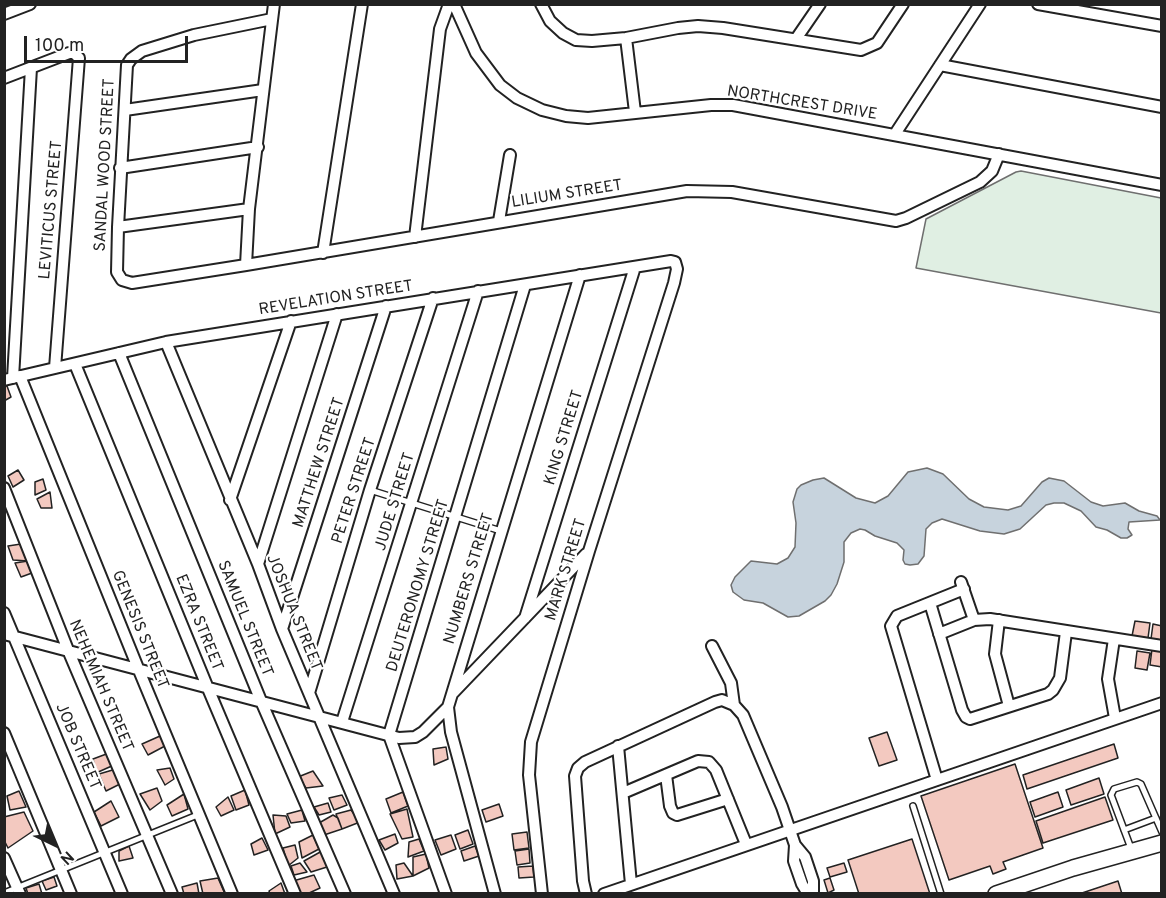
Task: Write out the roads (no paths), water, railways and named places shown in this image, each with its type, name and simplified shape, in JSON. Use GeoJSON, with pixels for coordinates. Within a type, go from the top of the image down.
{"type":"FeatureCollection","features":[{"type":"Feature","properties":{"kind":"main road"},"geometry":{"type":"LineString","coordinates":[[996,894],[1161,843]]}},
{"type":"Feature","properties":{"kind":"street"},"geometry":{"type":"LineString","coordinates":[[4,14],[30,4]]}},
{"type":"Feature","properties":{"kind":"street"},"geometry":{"type":"LineString","coordinates":[[246,265],[249,209],[274,4]]}},
{"type":"Feature","properties":{"kind":"street"},"geometry":{"type":"LineString","coordinates":[[323,253],[362,4]]}},
{"type":"Feature","properties":{"kind":"street"},"geometry":{"type":"LineString","coordinates":[[415,237],[440,29],[449,4]]}},
{"type":"Feature","properties":{"kind":"street","name":"NORTHCREST DRIVE"},"geometry":{"type":"LineString","coordinates":[[454,4],[485,68],[500,85],[517,98],[542,110],[588,118],[711,105],[733,105],[1161,185]]}},
{"type":"Feature","properties":{"kind":"street"},"geometry":{"type":"LineString","coordinates":[[541,4],[550,21],[563,33],[576,39],[592,41],[626,38],[698,26],[861,50],[877,43],[903,4]]}},
{"type":"Feature","properties":{"kind":"street"},"geometry":{"type":"LineString","coordinates":[[796,39],[820,4]]}},
{"type":"Feature","properties":{"kind":"street"},"geometry":{"type":"LineString","coordinates":[[895,134],[980,4]]}},
{"type":"Feature","properties":{"kind":"street"},"geometry":{"type":"LineString","coordinates":[[1038,4],[1085,8],[1161,26]]}},
{"type":"Feature","properties":{"kind":"street","name":"SANDAL WOOD STREET"},"geometry":{"type":"LineString","coordinates":[[119,277],[117,272],[120,168],[127,65],[136,54],[194,35],[272,20]]}},
{"type":"Feature","properties":{"kind":"street"},"geometry":{"type":"LineString","coordinates":[[626,38],[634,112]]}},
{"type":"Feature","properties":{"kind":"street","name":"LEVITICUS STREET"},"geometry":{"type":"LineString","coordinates":[[31,68],[69,53],[77,54],[79,62],[55,368]]}},
{"type":"Feature","properties":{"kind":"street"},"geometry":{"type":"LineString","coordinates":[[940,65],[1161,107]]}},
{"type":"Feature","properties":{"kind":"street"},"geometry":{"type":"LineString","coordinates":[[4,78],[31,68],[12,378]]}},
{"type":"Feature","properties":{"kind":"street"},"geometry":{"type":"LineString","coordinates":[[125,110],[263,90]]}},
{"type":"Feature","properties":{"kind":"street"},"geometry":{"type":"LineString","coordinates":[[120,168],[258,147]]}},
{"type":"Feature","properties":{"kind":"street","name":"LILIUM STREET"},"geometry":{"type":"LineString","coordinates":[[119,277],[126,283],[132,283],[687,191],[732,192],[896,221],[980,182],[992,171],[999,154]]}},
{"type":"Feature","properties":{"kind":"street"},"geometry":{"type":"LineString","coordinates":[[499,221],[510,155]]}},
{"type":"Feature","properties":{"kind":"street"},"geometry":{"type":"LineString","coordinates":[[118,227],[249,209]]}},
{"type":"Feature","properties":{"kind":"street","name":"REVELATION STREET"},"geometry":{"type":"LineString","coordinates":[[12,378],[166,342],[478,291],[675,262]]}},
{"type":"Feature","properties":{"kind":"street","name":"MARK STREET"},"geometry":{"type":"LineString","coordinates":[[542,894],[529,775],[531,742],[674,283],[677,269],[675,262]]}},
{"type":"Feature","properties":{"kind":"street","name":"KING STREET"},"geometry":{"type":"LineString","coordinates":[[525,618],[635,267]]}},
{"type":"Feature","properties":{"kind":"street","name":"NUMBERS STREET"},"geometry":{"type":"LineString","coordinates":[[495,894],[451,732],[448,703],[580,275]]}},
{"type":"Feature","properties":{"kind":"street","name":"DEUTERONOMY STREET"},"geometry":{"type":"LineString","coordinates":[[389,735],[525,285]]}},
{"type":"Feature","properties":{"kind":"street","name":"JUDE STREET"},"geometry":{"type":"LineString","coordinates":[[342,722],[478,291]]}},
{"type":"Feature","properties":{"kind":"street","name":"PETER STREET"},"geometry":{"type":"LineString","coordinates":[[309,693],[370,490],[434,298]]}},
{"type":"Feature","properties":{"kind":"street","name":"MATTHEW STREET"},"geometry":{"type":"LineString","coordinates":[[282,629],[386,306]]}},
{"type":"Feature","properties":{"kind":"street"},"geometry":{"type":"LineString","coordinates":[[258,564],[338,314]]}},
{"type":"Feature","properties":{"kind":"street"},"geometry":{"type":"LineString","coordinates":[[230,500],[291,321]]}},
{"type":"Feature","properties":{"kind":"street","name":"JOSHUA STREET"},"geometry":{"type":"LineString","coordinates":[[166,342],[258,564],[282,629],[394,894]]}},
{"type":"Feature","properties":{"kind":"street","name":"SAMUEL STREET"},"geometry":{"type":"LineString","coordinates":[[119,353],[261,701],[345,894]]}},
{"type":"Feature","properties":{"kind":"street","name":"EZRA STREET"},"geometry":{"type":"LineString","coordinates":[[75,364],[295,894]]}},
{"type":"Feature","properties":{"kind":"street","name":"GENESIS STREET"},"geometry":{"type":"LineString","coordinates":[[12,378],[138,668],[232,894]]}},
{"type":"Feature","properties":{"kind":"street","name":"NEHEMIAH STREET"},"geometry":{"type":"LineString","coordinates":[[4,488],[68,650],[172,894]]}},
{"type":"Feature","properties":{"kind":"street"},"geometry":{"type":"LineString","coordinates":[[9,635],[407,738],[431,726],[448,703],[589,551]]}},
{"type":"Feature","properties":{"kind":"street"},"geometry":{"type":"LineString","coordinates":[[937,780],[891,626],[897,616],[930,603],[962,585],[974,620]]}},
{"type":"Feature","properties":{"kind":"street"},"geometry":{"type":"LineString","coordinates":[[930,603],[966,717],[974,718],[1048,694],[1057,686],[1065,632]]}},
{"type":"Feature","properties":{"kind":"street","name":"JOB STREET"},"geometry":{"type":"LineString","coordinates":[[4,613],[9,635],[122,894]]}},
{"type":"Feature","properties":{"kind":"street"},"geometry":{"type":"LineString","coordinates":[[939,634],[974,620],[999,620],[1161,646]]}},
{"type":"Feature","properties":{"kind":"street"},"geometry":{"type":"LineString","coordinates":[[999,620],[995,654],[1009,706]]}},
{"type":"Feature","properties":{"kind":"street"},"geometry":{"type":"LineString","coordinates":[[1114,639],[1108,680],[1115,718]]}},
{"type":"Feature","properties":{"kind":"street"},"geometry":{"type":"LineString","coordinates":[[712,646],[731,683],[734,705]]}},
{"type":"Feature","properties":{"kind":"street"},"geometry":{"type":"LineString","coordinates":[[586,894],[583,881],[576,772],[585,762],[715,702],[728,702],[743,715],[790,829],[795,845],[794,861],[808,894]]}},
{"type":"Feature","properties":{"kind":"street"},"geometry":{"type":"LineString","coordinates":[[604,894],[1161,702]]}},
{"type":"Feature","properties":{"kind":"street"},"geometry":{"type":"LineString","coordinates":[[4,733],[71,894]]}},
{"type":"Feature","properties":{"kind":"street"},"geometry":{"type":"LineString","coordinates":[[389,735],[446,894]]}},
{"type":"Feature","properties":{"kind":"street"},"geometry":{"type":"LineString","coordinates":[[618,746],[631,884]]}},
{"type":"Feature","properties":{"kind":"street"},"geometry":{"type":"LineString","coordinates":[[622,793],[698,761],[709,762],[716,770],[746,844]]}},
{"type":"Feature","properties":{"kind":"street"},"geometry":{"type":"LineString","coordinates":[[666,775],[670,806],[673,813],[677,815],[728,799]]}},
{"type":"Feature","properties":{"kind":"street"},"geometry":{"type":"LineString","coordinates":[[795,845],[805,857],[813,881],[813,894]]}},
{"type":"Feature","properties":{"kind":"street"},"geometry":{"type":"LineString","coordinates":[[4,858],[19,891]]}},
{"type":"Feature","properties":{"kind":"lane"},"geometry":{"type":"LineString","coordinates":[[370,490],[501,531]]}},
{"type":"Feature","properties":{"kind":"lane"},"geometry":{"type":"LineString","coordinates":[[1132,851],[1111,795],[1114,789],[1137,782],[1141,784],[1161,832]]}},
{"type":"Feature","properties":{"kind":"lane"},"geometry":{"type":"LineString","coordinates":[[913,806],[940,894]]}},
{"type":"Feature","properties":{"kind":"lane"},"geometry":{"type":"LineString","coordinates":[[4,893],[19,891],[62,870],[200,814]]}},
{"type":"Feature","properties":{"kind":"lane"},"geometry":{"type":"LineString","coordinates":[[1124,830],[1156,818]]}}]}
